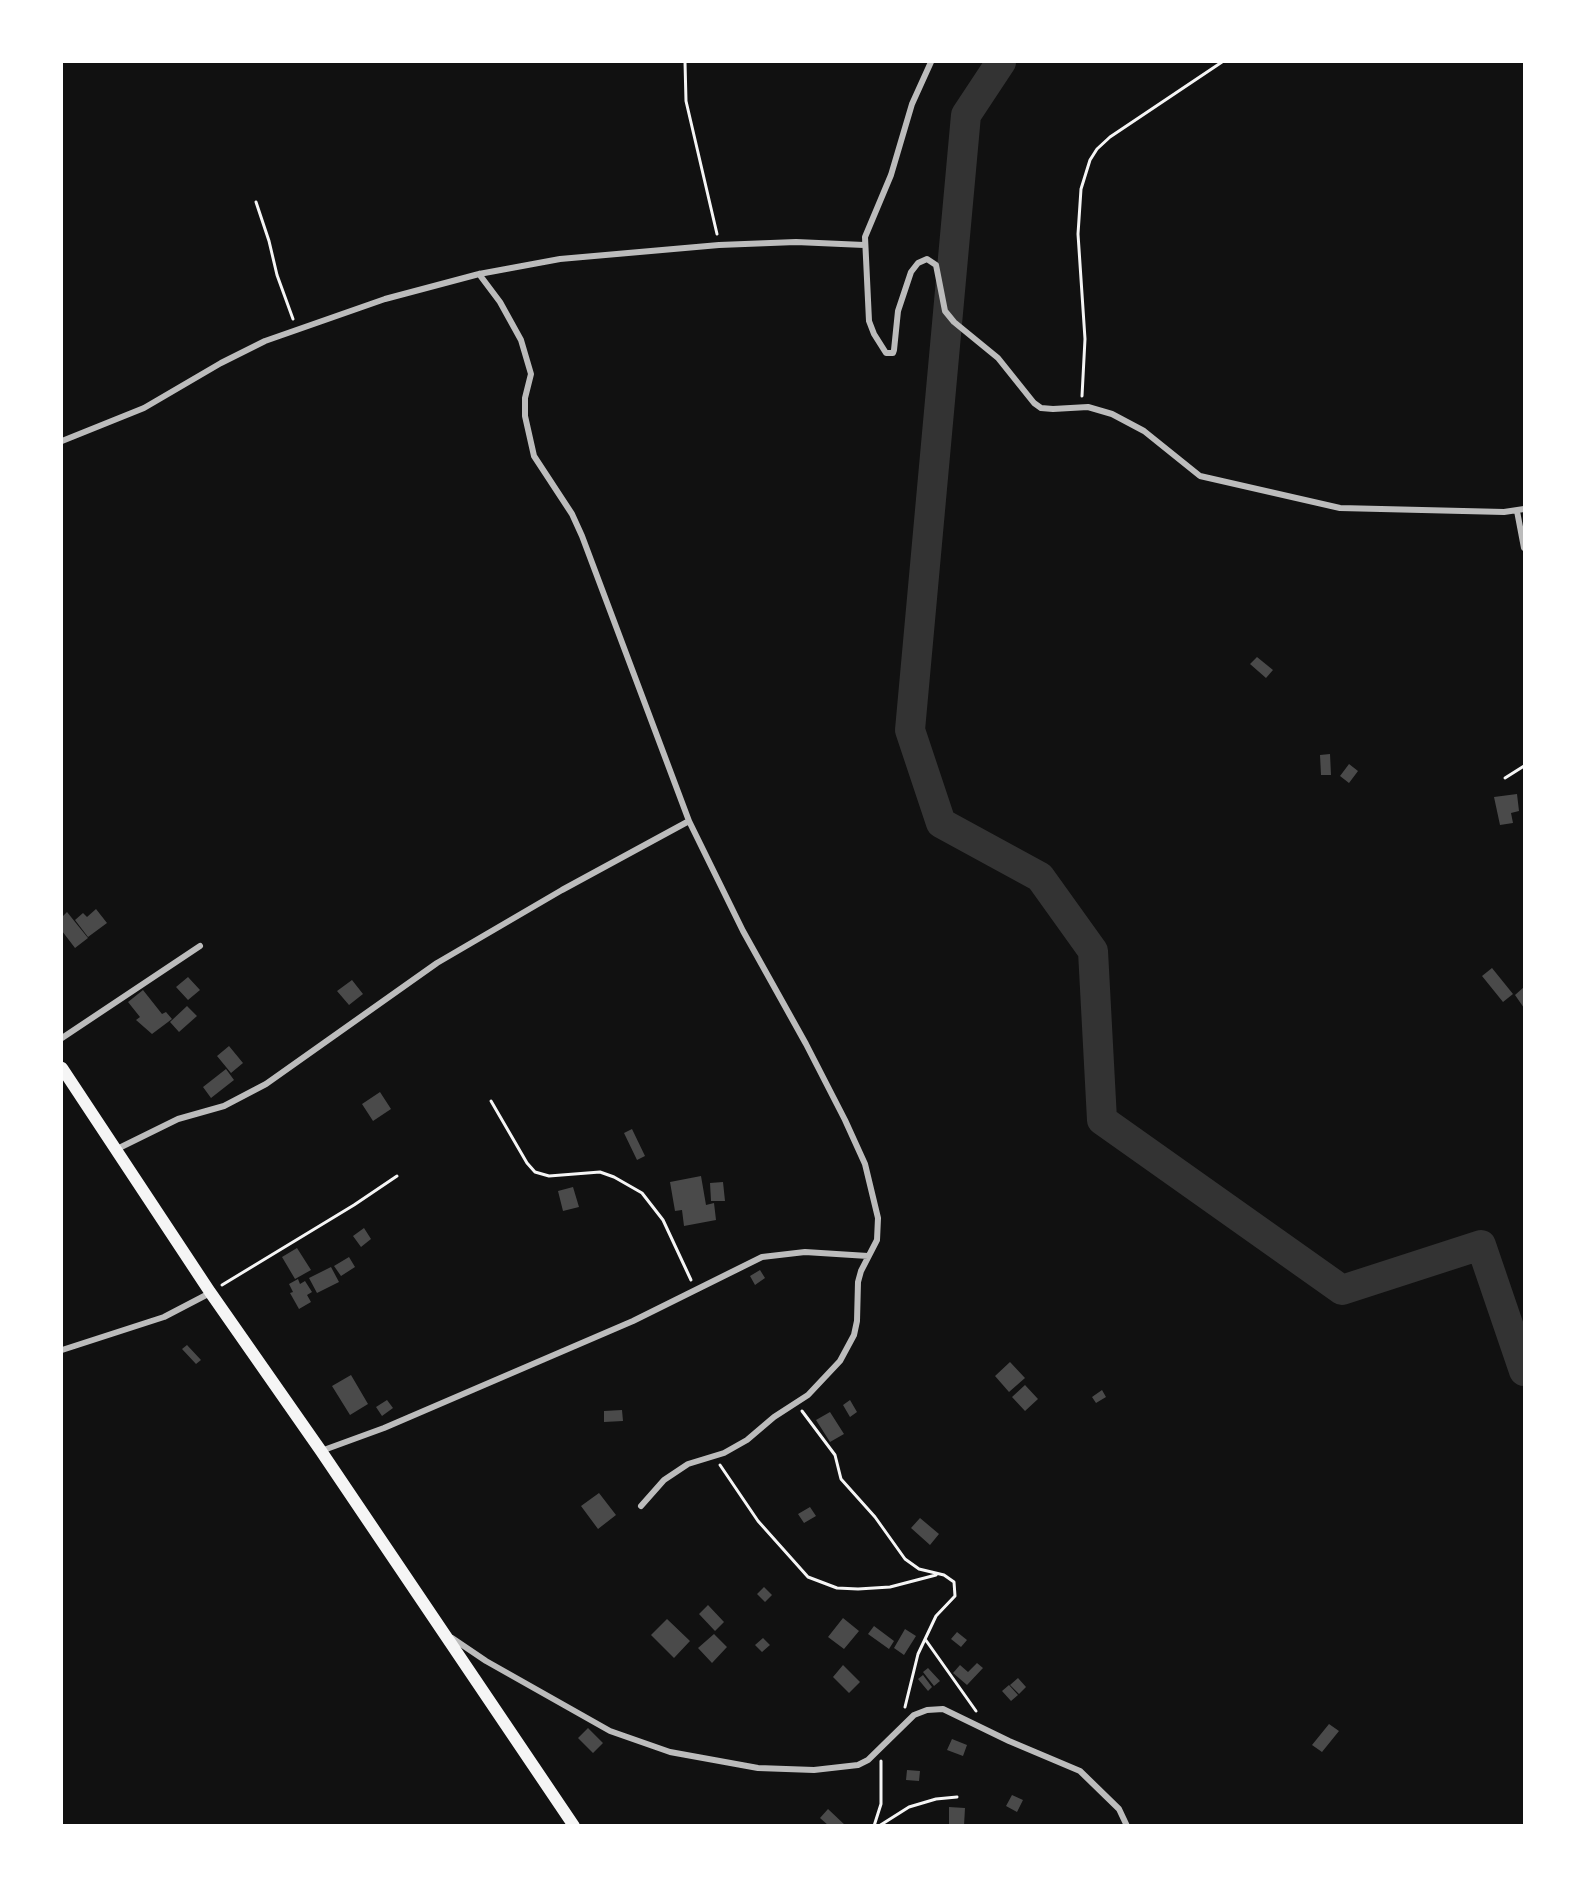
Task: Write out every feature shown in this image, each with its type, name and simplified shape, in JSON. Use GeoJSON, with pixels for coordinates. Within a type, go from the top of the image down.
{"type":"FeatureCollection","features":[{"type":"Feature","properties":{"kind":"main road"},"geometry":{"type":"LineString","coordinates":[[62,1068],[210,1292],[321,1451],[574,1826]]}},
{"type":"Feature","properties":{"kind":"street"},"geometry":{"type":"LineString","coordinates":[[931,62],[912,104],[891,175],[866,230],[864,245],[869,321],[886,353],[893,353],[894,350],[898,311],[914,267],[923,260],[933,261],[936,265],[945,311],[954,322],[998,358],[1034,403],[1041,408],[1080,406],[1099,409],[1144,431],[1200,476],[1340,508],[1521,510],[1524,548]]}},
{"type":"Feature","properties":{"kind":"street"},"geometry":{"type":"LineString","coordinates":[[62,441],[126,416],[243,351],[297,329],[385,299],[479,274],[560,259],[719,245],[796,242],[864,245]]}},
{"type":"Feature","properties":{"kind":"street"},"geometry":{"type":"LineString","coordinates":[[479,274],[500,302],[521,340],[531,374],[525,398],[525,416],[534,456],[572,514],[582,536],[689,822],[743,932],[828,1085],[865,1164],[878,1218],[877,1240],[858,1282],[857,1321],[849,1347],[819,1385],[736,1448],[698,1459],[675,1472],[664,1480],[640,1506]]}},
{"type":"Feature","properties":{"kind":"street"},"geometry":{"type":"LineString","coordinates":[[115,1150],[178,1119],[206,1112],[251,1092],[285,1072],[437,963],[579,880],[689,822]]}},
{"type":"Feature","properties":{"kind":"street"},"geometry":{"type":"LineString","coordinates":[[62,1038],[200,946]]}},
{"type":"Feature","properties":{"kind":"street"},"geometry":{"type":"LineString","coordinates":[[321,1451],[384,1428],[561,1353],[696,1290],[748,1262],[777,1254],[832,1252],[868,1256]]}},
{"type":"Feature","properties":{"kind":"street"},"geometry":{"type":"LineString","coordinates":[[62,1350],[164,1317],[210,1292]]}},
{"type":"Feature","properties":{"kind":"street"},"geometry":{"type":"LineString","coordinates":[[444,1632],[495,1666],[610,1731],[670,1752],[758,1768],[814,1770],[858,1765],[868,1760],[903,1724],[927,1710],[943,1709],[1080,1771],[1119,1809],[1127,1826]]}},
{"type":"Feature","properties":{"kind":"path"},"geometry":{"type":"LineString","coordinates":[[685,62],[686,101],[719,245]]}},
{"type":"Feature","properties":{"kind":"path"},"geometry":{"type":"LineString","coordinates":[[1080,406],[1085,368],[1085,339],[1078,234],[1081,189],[1090,160],[1110,137],[1222,62]]}},
{"type":"Feature","properties":{"kind":"path"},"geometry":{"type":"LineString","coordinates":[[256,202],[277,275],[297,329]]}},
{"type":"Feature","properties":{"kind":"path"},"geometry":{"type":"LineString","coordinates":[[1505,778],[1524,766]]}},
{"type":"Feature","properties":{"kind":"path"},"geometry":{"type":"LineString","coordinates":[[491,1101],[527,1163],[535,1172],[556,1176],[600,1172],[642,1193],[663,1220],[696,1290]]}},
{"type":"Feature","properties":{"kind":"path"},"geometry":{"type":"LineString","coordinates":[[210,1292],[354,1205],[397,1176]]}},
{"type":"Feature","properties":{"kind":"path"},"geometry":{"type":"LineString","coordinates":[[796,1403],[835,1455],[842,1479],[875,1517],[896,1550],[913,1565],[944,1575],[954,1582],[955,1596],[936,1616],[925,1639],[909,1684],[903,1724]]}},
{"type":"Feature","properties":{"kind":"path"},"geometry":{"type":"LineString","coordinates":[[715,1455],[730,1482],[758,1521],[793,1563],[808,1577],[837,1588],[858,1589],[890,1587],[938,1574]]}},
{"type":"Feature","properties":{"kind":"path"},"geometry":{"type":"LineString","coordinates":[[925,1639],[969,1700],[982,1728]]}},
{"type":"Feature","properties":{"kind":"path"},"geometry":{"type":"LineString","coordinates":[[877,1826],[881,1804],[881,1759],[888,1740]]}},
{"type":"Feature","properties":{"kind":"path"},"geometry":{"type":"LineString","coordinates":[[877,1826],[909,1807],[936,1799],[957,1797]]}},
{"type":"Feature","properties":{"kind":"building"},"geometry":{"type":"Polygon","coordinates":[[[1257,657],[1273,670],[1266,678],[1250,664],[1257,657]]]}},
{"type":"Feature","properties":{"kind":"building"},"geometry":{"type":"Polygon","coordinates":[[[1330,754],[1331,775],[1321,775],[1320,755],[1330,754]]]}},
{"type":"Feature","properties":{"kind":"building"},"geometry":{"type":"Polygon","coordinates":[[[1349,764],[1358,771],[1349,783],[1340,776],[1349,764]]]}},
{"type":"Feature","properties":{"kind":"building"},"geometry":{"type":"Polygon","coordinates":[[[1517,794],[1519,811],[1511,813],[1513,823],[1500,825],[1494,797],[1517,794]]]}},
{"type":"Feature","properties":{"kind":"building"},"geometry":{"type":"Polygon","coordinates":[[[96,909],[107,923],[88,937],[75,920],[83,913],[87,917],[96,909]]]}},
{"type":"Feature","properties":{"kind":"building"},"geometry":{"type":"Polygon","coordinates":[[[67,912],[88,938],[75,948],[62,931],[62,917],[67,912]]]}},
{"type":"Feature","properties":{"kind":"building"},"geometry":{"type":"Polygon","coordinates":[[[1492,968],[1513,994],[1503,1002],[1482,976],[1492,968]]]}},
{"type":"Feature","properties":{"kind":"building"},"geometry":{"type":"Polygon","coordinates":[[[188,977],[200,990],[188,1000],[176,987],[188,977]]]}},
{"type":"Feature","properties":{"kind":"building"},"geometry":{"type":"Polygon","coordinates":[[[352,980],[363,994],[349,1005],[337,991],[352,980]]]}},
{"type":"Feature","properties":{"kind":"building"},"geometry":{"type":"Polygon","coordinates":[[[1524,987],[1524,1008],[1515,995],[1524,987]]]}},
{"type":"Feature","properties":{"kind":"building"},"geometry":{"type":"Polygon","coordinates":[[[143,990],[162,1014],[166,1012],[172,1019],[152,1034],[136,1020],[140,1017],[128,1002],[143,990]]]}},
{"type":"Feature","properties":{"kind":"building"},"geometry":{"type":"Polygon","coordinates":[[[187,1006],[197,1016],[179,1032],[170,1022],[187,1006]]]}},
{"type":"Feature","properties":{"kind":"building"},"geometry":{"type":"Polygon","coordinates":[[[229,1046],[243,1063],[231,1073],[217,1056],[229,1046]]]}},
{"type":"Feature","properties":{"kind":"building"},"geometry":{"type":"Polygon","coordinates":[[[226,1069],[234,1080],[211,1098],[203,1087],[226,1069]]]}},
{"type":"Feature","properties":{"kind":"building"},"geometry":{"type":"Polygon","coordinates":[[[380,1092],[391,1109],[373,1121],[362,1104],[380,1092]]]}},
{"type":"Feature","properties":{"kind":"building"},"geometry":{"type":"Polygon","coordinates":[[[632,1129],[645,1156],[637,1160],[624,1133],[632,1129]]]}},
{"type":"Feature","properties":{"kind":"building"},"geometry":{"type":"Polygon","coordinates":[[[701,1176],[706,1205],[714,1203],[716,1220],[684,1226],[682,1210],[675,1211],[670,1182],[701,1176]]]}},
{"type":"Feature","properties":{"kind":"building"},"geometry":{"type":"Polygon","coordinates":[[[723,1182],[725,1201],[711,1201],[710,1183],[723,1182]]]}},
{"type":"Feature","properties":{"kind":"building"},"geometry":{"type":"Polygon","coordinates":[[[573,1187],[579,1207],[563,1211],[558,1191],[573,1187]]]}},
{"type":"Feature","properties":{"kind":"building"},"geometry":{"type":"Polygon","coordinates":[[[364,1228],[371,1239],[361,1247],[353,1236],[364,1228]]]}},
{"type":"Feature","properties":{"kind":"building"},"geometry":{"type":"Polygon","coordinates":[[[297,1248],[311,1270],[295,1279],[282,1257],[297,1248]]]}},
{"type":"Feature","properties":{"kind":"building"},"geometry":{"type":"Polygon","coordinates":[[[349,1257],[355,1267],[341,1276],[334,1266],[349,1257]]]}},
{"type":"Feature","properties":{"kind":"building"},"geometry":{"type":"Polygon","coordinates":[[[331,1267],[339,1282],[317,1293],[309,1278],[331,1267]]]}},
{"type":"Feature","properties":{"kind":"building"},"geometry":{"type":"Polygon","coordinates":[[[760,1270],[765,1278],[755,1285],[750,1276],[760,1270]]]}},
{"type":"Feature","properties":{"kind":"building"},"geometry":{"type":"Polygon","coordinates":[[[298,1279],[300,1284],[305,1281],[312,1292],[307,1295],[311,1302],[299,1309],[290,1293],[293,1292],[289,1284],[298,1279]]]}},
{"type":"Feature","properties":{"kind":"building"},"geometry":{"type":"Polygon","coordinates":[[[187,1345],[201,1360],[196,1364],[182,1349],[187,1345]]]}},
{"type":"Feature","properties":{"kind":"building"},"geometry":{"type":"Polygon","coordinates":[[[1010,1362],[1025,1378],[1009,1392],[995,1376],[1010,1362]]]}},
{"type":"Feature","properties":{"kind":"building"},"geometry":{"type":"Polygon","coordinates":[[[351,1375],[368,1404],[350,1415],[332,1386],[351,1375]]]}},
{"type":"Feature","properties":{"kind":"building"},"geometry":{"type":"Polygon","coordinates":[[[1025,1385],[1038,1399],[1025,1411],[1012,1397],[1025,1385]]]}},
{"type":"Feature","properties":{"kind":"building"},"geometry":{"type":"Polygon","coordinates":[[[1102,1390],[1106,1397],[1096,1403],[1092,1397],[1102,1390]]]}},
{"type":"Feature","properties":{"kind":"building"},"geometry":{"type":"Polygon","coordinates":[[[387,1400],[393,1408],[382,1416],[376,1407],[387,1400]]]}},
{"type":"Feature","properties":{"kind":"building"},"geometry":{"type":"Polygon","coordinates":[[[850,1400],[857,1412],[850,1417],[843,1405],[850,1400]]]}},
{"type":"Feature","properties":{"kind":"building"},"geometry":{"type":"Polygon","coordinates":[[[622,1410],[623,1421],[604,1422],[604,1411],[622,1410]]]}},
{"type":"Feature","properties":{"kind":"building"},"geometry":{"type":"Polygon","coordinates":[[[830,1412],[844,1434],[830,1442],[816,1420],[830,1412]]]}},
{"type":"Feature","properties":{"kind":"building"},"geometry":{"type":"Polygon","coordinates":[[[599,1493],[616,1515],[598,1529],[581,1506],[599,1493]]]}},
{"type":"Feature","properties":{"kind":"building"},"geometry":{"type":"Polygon","coordinates":[[[810,1507],[816,1516],[804,1523],[798,1514],[810,1507]]]}},
{"type":"Feature","properties":{"kind":"building"},"geometry":{"type":"Polygon","coordinates":[[[920,1518],[939,1534],[930,1545],[911,1528],[920,1518]]]}},
{"type":"Feature","properties":{"kind":"building"},"geometry":{"type":"Polygon","coordinates":[[[764,1587],[772,1595],[765,1602],[757,1594],[764,1587]]]}},
{"type":"Feature","properties":{"kind":"building"},"geometry":{"type":"Polygon","coordinates":[[[708,1605],[724,1622],[715,1631],[699,1614],[708,1605]]]}},
{"type":"Feature","properties":{"kind":"building"},"geometry":{"type":"Polygon","coordinates":[[[843,1618],[859,1631],[844,1649],[828,1637],[843,1618]]]}},
{"type":"Feature","properties":{"kind":"building"},"geometry":{"type":"Polygon","coordinates":[[[667,1619],[690,1641],[674,1658],[651,1635],[667,1619]]]}},
{"type":"Feature","properties":{"kind":"building"},"geometry":{"type":"Polygon","coordinates":[[[874,1626],[894,1641],[889,1649],[868,1634],[874,1626]]]}},
{"type":"Feature","properties":{"kind":"building"},"geometry":{"type":"Polygon","coordinates":[[[905,1629],[916,1636],[904,1655],[894,1648],[905,1629]]]}},
{"type":"Feature","properties":{"kind":"building"},"geometry":{"type":"Polygon","coordinates":[[[957,1632],[967,1640],[961,1647],[951,1639],[957,1632]]]}},
{"type":"Feature","properties":{"kind":"building"},"geometry":{"type":"Polygon","coordinates":[[[714,1634],[727,1647],[712,1663],[698,1648],[714,1634]]]}},
{"type":"Feature","properties":{"kind":"building"},"geometry":{"type":"Polygon","coordinates":[[[763,1638],[770,1645],[762,1652],[755,1645],[763,1638]]]}},
{"type":"Feature","properties":{"kind":"building"},"geometry":{"type":"Polygon","coordinates":[[[977,1663],[983,1668],[967,1685],[953,1673],[960,1665],[968,1672],[977,1663]]]}},
{"type":"Feature","properties":{"kind":"building"},"geometry":{"type":"Polygon","coordinates":[[[843,1665],[860,1682],[849,1693],[833,1677],[843,1665]]]}},
{"type":"Feature","properties":{"kind":"building"},"geometry":{"type":"Polygon","coordinates":[[[928,1668],[940,1681],[934,1686],[923,1672],[928,1668]]]}},
{"type":"Feature","properties":{"kind":"building"},"geometry":{"type":"Polygon","coordinates":[[[923,1675],[932,1687],[928,1691],[918,1679],[923,1675]]]}},
{"type":"Feature","properties":{"kind":"building"},"geometry":{"type":"Polygon","coordinates":[[[1018,1678],[1026,1687],[1019,1694],[1010,1685],[1018,1678]]]}},
{"type":"Feature","properties":{"kind":"building"},"geometry":{"type":"Polygon","coordinates":[[[1009,1685],[1018,1695],[1011,1701],[1002,1691],[1009,1685]]]}},
{"type":"Feature","properties":{"kind":"building"},"geometry":{"type":"Polygon","coordinates":[[[1329,1724],[1339,1731],[1322,1752],[1312,1745],[1329,1724]]]}},
{"type":"Feature","properties":{"kind":"building"},"geometry":{"type":"Polygon","coordinates":[[[588,1728],[603,1743],[593,1753],[578,1738],[588,1728]]]}},
{"type":"Feature","properties":{"kind":"building"},"geometry":{"type":"Polygon","coordinates":[[[952,1739],[967,1745],[963,1756],[947,1750],[952,1739]]]}},
{"type":"Feature","properties":{"kind":"building"},"geometry":{"type":"Polygon","coordinates":[[[907,1770],[920,1771],[919,1781],[906,1780],[907,1770]]]}},
{"type":"Feature","properties":{"kind":"building"},"geometry":{"type":"Polygon","coordinates":[[[1012,1795],[1023,1800],[1017,1812],[1006,1806],[1012,1795]]]}},
{"type":"Feature","properties":{"kind":"building"},"geometry":{"type":"Polygon","coordinates":[[[949,1807],[965,1808],[964,1826],[949,1826],[949,1807]]]}},
{"type":"Feature","properties":{"kind":"building"},"geometry":{"type":"Polygon","coordinates":[[[828,1809],[846,1826],[829,1826],[820,1818],[828,1809]]]}},
{"type":"Feature","properties":{"kind":"waterway"},"geometry":{"type":"LineString","coordinates":[[1001,62],[966,115],[910,730],[941,823],[1040,877],[1093,951],[1102,1120],[1342,1290],[1481,1245],[1524,1371]]}}]}
